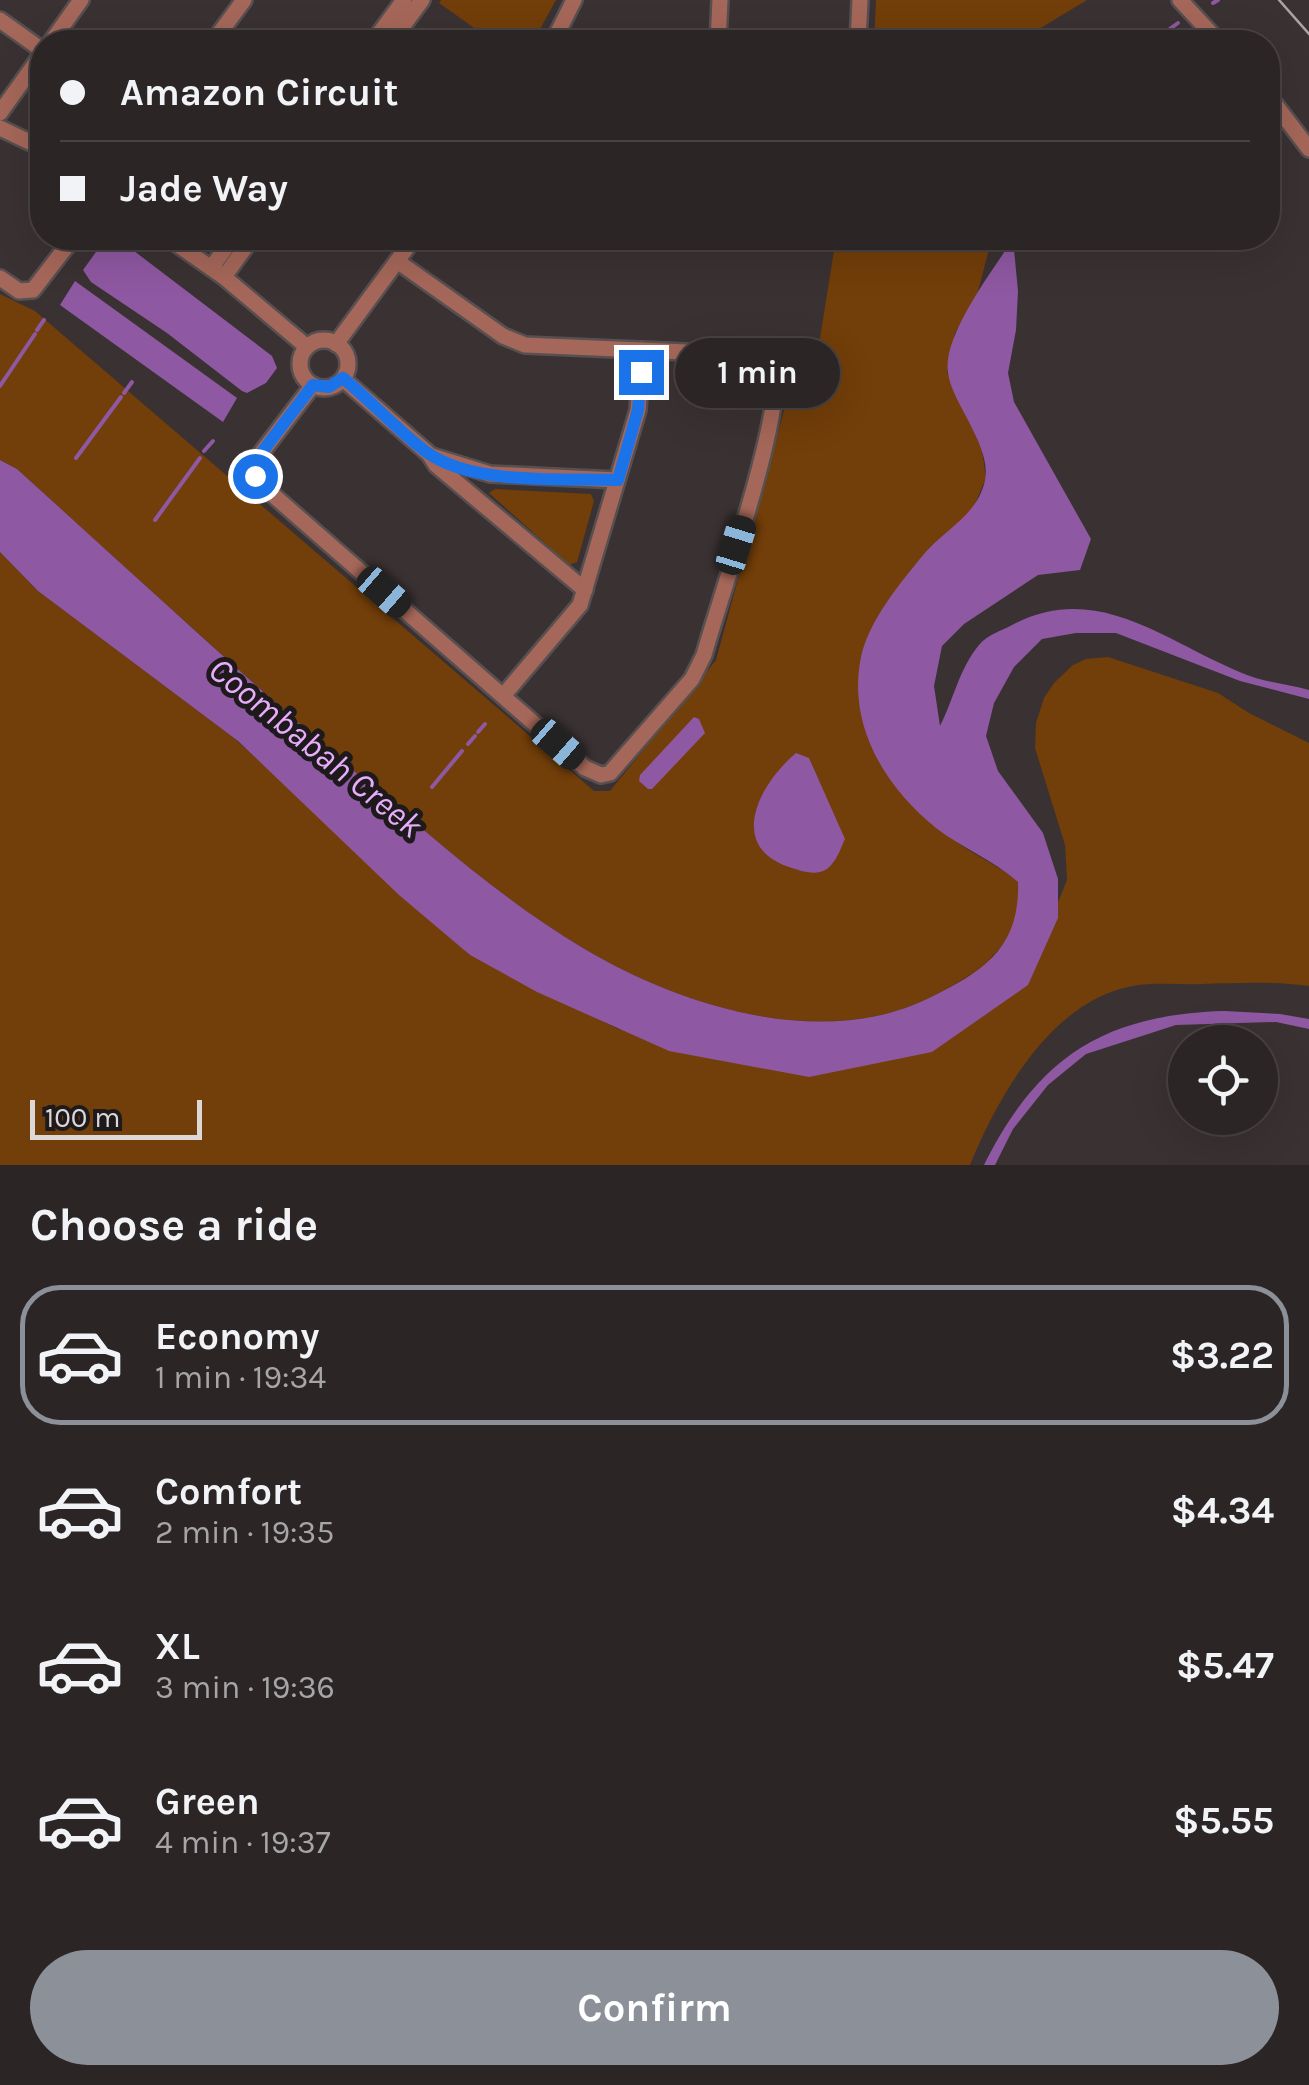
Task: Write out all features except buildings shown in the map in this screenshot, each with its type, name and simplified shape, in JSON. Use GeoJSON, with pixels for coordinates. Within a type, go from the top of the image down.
{"type":"FeatureCollection","features":[{"type":"Feature","properties":{"kind":"street"},"geometry":{"type":"LineString","coordinates":[[60,30],[82,0]]}},
{"type":"Feature","properties":{"kind":"street"},"geometry":{"type":"LineString","coordinates":[[222,30],[244,0]]}},
{"type":"Feature","properties":{"kind":"street"},"geometry":{"type":"LineString","coordinates":[[382,30],[404,0]]}},
{"type":"Feature","properties":{"kind":"street"},"geometry":{"type":"LineString","coordinates":[[400,30],[422,0]]}},
{"type":"Feature","properties":{"kind":"street"},"geometry":{"type":"LineString","coordinates":[[559,30],[574,0]]}},
{"type":"Feature","properties":{"kind":"street"},"geometry":{"type":"LineString","coordinates":[[719,30],[720,0]]}},
{"type":"Feature","properties":{"kind":"street"},"geometry":{"type":"LineString","coordinates":[[859,30],[860,0]]}},
{"type":"Feature","properties":{"kind":"street"},"geometry":{"type":"LineString","coordinates":[[1180,0],[1208,30]]}},
{"type":"Feature","properties":{"kind":"street"},"geometry":{"type":"LineString","coordinates":[[0,20],[30,43]]}},
{"type":"Feature","properties":{"kind":"street"},"geometry":{"type":"LineString","coordinates":[[0,113],[30,69]]}},
{"type":"Feature","properties":{"kind":"street"},"geometry":{"type":"LineString","coordinates":[[1280,111],[1309,149]]}},
{"type":"Feature","properties":{"kind":"street"},"geometry":{"type":"LineString","coordinates":[[0,128],[30,142]]}},
{"type":"Feature","properties":{"kind":"street"},"geometry":{"type":"LineString","coordinates":[[0,278],[19,291],[33,290],[65,250]]}},
{"type":"Feature","properties":{"kind":"street"},"geometry":{"type":"LineString","coordinates":[[186,250],[218,272],[307,348]]}},
{"type":"Feature","properties":{"kind":"street"},"geometry":{"type":"LineString","coordinates":[[218,272],[228,250]]}},
{"type":"Feature","properties":{"kind":"street"},"geometry":{"type":"LineString","coordinates":[[218,272],[240,250]]}},
{"type":"Feature","properties":{"kind":"street"},"geometry":{"type":"LineString","coordinates":[[336,344],[406,250]]}},
{"type":"Feature","properties":{"kind":"street"},"geometry":{"type":"LineString","coordinates":[[313,385],[256,460],[256,480],[585,768],[601,775],[617,767],[692,678],[704,655],[770,432],[774,372],[765,359],[755,354],[513,342],[397,262]]}},
{"type":"Feature","properties":{"kind":"street"},"geometry":{"type":"LineString","coordinates":[[325,340],[336,344],[346,355],[347,371],[343,378],[329,387],[313,385],[301,370],[300,362],[307,348],[325,340]]}},
{"type":"Feature","properties":{"kind":"street"},"geometry":{"type":"LineString","coordinates":[[503,696],[573,616],[585,590],[640,403],[642,350]]}},
{"type":"Feature","properties":{"kind":"street"},"geometry":{"type":"LineString","coordinates":[[343,378],[429,454],[436,465],[585,590]]}},
{"type":"Feature","properties":{"kind":"street"},"geometry":{"type":"LineString","coordinates":[[429,454],[490,474],[618,480]]}},
{"type":"Feature","properties":{"kind":"shaded area"},"geometry":{"type":"Polygon","coordinates":[[[556,0],[540,30],[477,30],[439,3],[556,0]]]}},
{"type":"Feature","properties":{"kind":"shaded area"},"geometry":{"type":"Polygon","coordinates":[[[876,0],[1087,0],[1039,30],[875,30],[876,0]]]}},
{"type":"Feature","properties":{"kind":"shaded area"},"geometry":{"type":"Polygon","coordinates":[[[834,250],[989,250],[977,295],[955,333],[947,372],[982,450],[986,478],[972,511],[928,549],[898,789],[946,834],[1018,882],[1019,908],[1005,941],[984,964],[957,983],[887,1013],[843,1021],[752,1015],[707,1003],[621,969],[554,930],[419,826],[278,705],[17,469],[0,460],[0,294],[35,311],[594,791],[610,791],[716,660],[786,403],[820,338],[834,250]]]}},
{"type":"Feature","properties":{"kind":"shaded area"},"geometry":{"type":"Polygon","coordinates":[[[495,489],[591,494],[594,501],[577,562],[569,565],[489,493],[495,489]]]}},
{"type":"Feature","properties":{"kind":"shaded area"},"geometry":{"type":"Polygon","coordinates":[[[0,552],[38,591],[234,738],[470,955],[618,1029],[876,1049],[1056,907],[1067,880],[1065,845],[1035,748],[1036,723],[1044,698],[1073,665],[1108,657],[1218,693],[1309,743],[1309,986],[1150,984],[1104,995],[1077,1010],[1032,1055],[996,1110],[970,1165],[0,1165],[0,552]]]}},
{"type":"Feature","properties":{"kind":"water"},"geometry":{"type":"Polygon","coordinates":[[[97,250],[133,250],[272,356],[277,368],[266,383],[247,393],[242,391],[167,333],[91,282],[83,270],[97,250]]]}},
{"type":"Feature","properties":{"kind":"water","name":"Coombabah Creek"},"geometry":{"type":"Polygon","coordinates":[[[1006,250],[1014,250],[1018,291],[1008,373],[1014,402],[1091,539],[1080,570],[1038,575],[964,624],[942,646],[934,686],[940,726],[966,664],[982,642],[1043,613],[1073,609],[1130,620],[1250,676],[1309,690],[1309,699],[1240,681],[1116,633],[1076,633],[1042,639],[1014,667],[994,703],[986,736],[998,771],[1043,833],[1058,879],[1058,918],[1028,985],[932,1052],[809,1077],[669,1051],[537,992],[470,955],[399,895],[238,741],[38,591],[0,552],[0,460],[17,469],[274,701],[415,822],[554,930],[663,988],[752,1015],[843,1021],[887,1013],[929,998],[982,967],[1005,941],[1017,905],[1018,882],[936,828],[900,793],[874,752],[865,729],[858,682],[865,643],[887,602],[924,554],[968,512],[985,480],[984,457],[948,373],[953,341],[971,304],[1006,250]]]}},
{"type":"Feature","properties":{"kind":"water"},"geometry":{"type":"Polygon","coordinates":[[[75,281],[237,398],[223,422],[60,305],[75,281]]]}},
{"type":"Feature","properties":{"kind":"water"},"geometry":{"type":"Polygon","coordinates":[[[694,717],[705,733],[648,789],[639,781],[640,775],[694,717]]]}},
{"type":"Feature","properties":{"kind":"water"},"geometry":{"type":"Polygon","coordinates":[[[796,753],[809,758],[845,839],[834,862],[819,872],[799,870],[772,859],[759,846],[754,831],[761,798],[782,766],[796,753]]]}},
{"type":"Feature","properties":{"kind":"water"},"geometry":{"type":"Polygon","coordinates":[[[1181,1014],[1280,1014],[1309,1019],[1309,1029],[1276,1022],[1168,1025],[1086,1054],[1048,1085],[1013,1129],[995,1165],[984,1165],[1027,1096],[1079,1049],[1109,1033],[1181,1014]]]}},
{"type":"Feature","properties":{"kind":"waterway"},"geometry":{"type":"LineString","coordinates":[[1213,3],[1218,0]]}},
{"type":"Feature","properties":{"kind":"waterway"},"geometry":{"type":"LineString","coordinates":[[1168,30],[1178,23]]}},
{"type":"Feature","properties":{"kind":"waterway"},"geometry":{"type":"LineString","coordinates":[[1095,30],[1121,30]]}},
{"type":"Feature","properties":{"kind":"waterway"},"geometry":{"type":"LineString","coordinates":[[37,330],[44,320]]}},
{"type":"Feature","properties":{"kind":"waterway"},"geometry":{"type":"LineString","coordinates":[[0,386],[35,334]]}},
{"type":"Feature","properties":{"kind":"waterway"},"geometry":{"type":"LineString","coordinates":[[124,393],[132,382]]}},
{"type":"Feature","properties":{"kind":"waterway"},"geometry":{"type":"LineString","coordinates":[[76,458],[121,397]]}},
{"type":"Feature","properties":{"kind":"waterway"},"geometry":{"type":"LineString","coordinates":[[204,451],[213,441]]}},
{"type":"Feature","properties":{"kind":"waterway"},"geometry":{"type":"LineString","coordinates":[[155,520],[200,458]]}},
{"type":"Feature","properties":{"kind":"waterway"},"geometry":{"type":"LineString","coordinates":[[478,732],[485,724]]}},
{"type":"Feature","properties":{"kind":"waterway"},"geometry":{"type":"LineString","coordinates":[[468,744],[475,736]]}},
{"type":"Feature","properties":{"kind":"waterway"},"geometry":{"type":"LineString","coordinates":[[432,787],[462,751]]}},
{"type":"Feature","properties":{"kind":"tram line"},"geometry":{"type":"LineString","coordinates":[[1279,0],[1309,34]]}},
{"type":"Feature","properties":{"kind":"route"},"geometry":{"type":"LineString","coordinates":[[255,476],[256,460],[313,385],[329,387],[343,378],[429,454],[457,466],[504,476],[618,480],[638,410],[641,372]]}}]}
